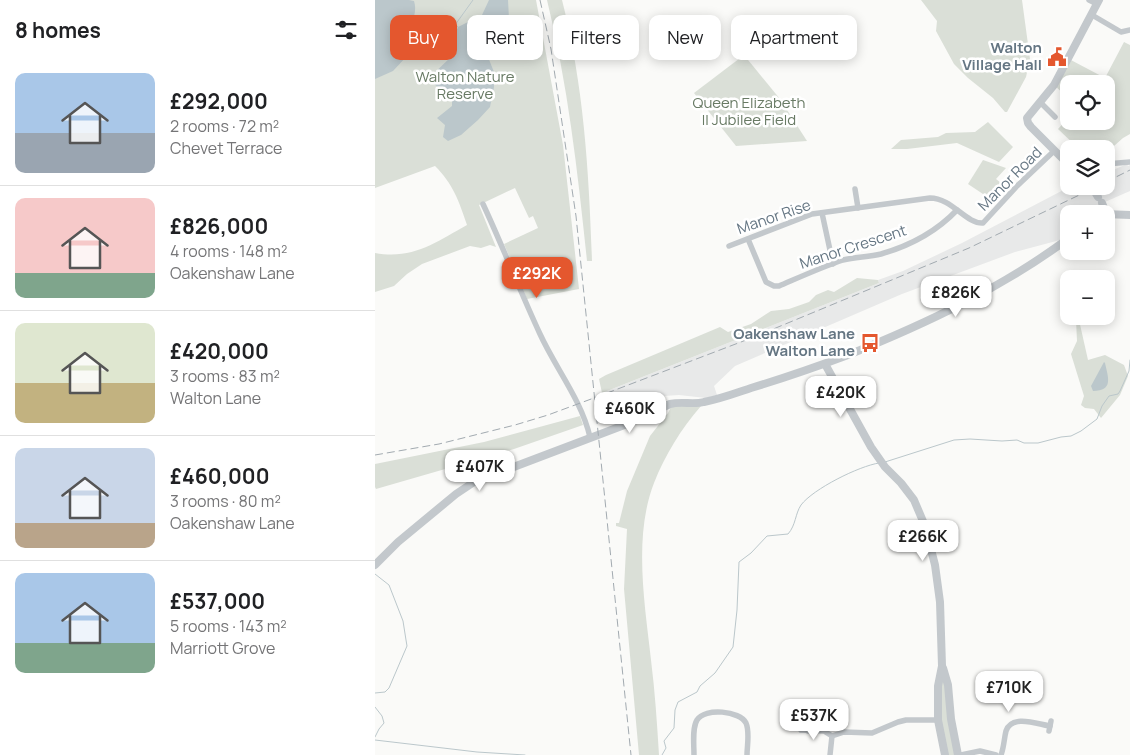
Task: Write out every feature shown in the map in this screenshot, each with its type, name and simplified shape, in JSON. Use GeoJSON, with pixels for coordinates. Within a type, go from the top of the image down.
{"type":"FeatureCollection","features":[{"type":"Feature","properties":{"kind":"street"},"geometry":{"type":"LineString","coordinates":[[1060,157],[1028,123],[1029,115],[1055,85],[1098,2],[1089,0]]}},
{"type":"Feature","properties":{"kind":"street"},"geometry":{"type":"LineString","coordinates":[[1091,15],[1121,32],[1130,30]]}},
{"type":"Feature","properties":{"kind":"street"},"geometry":{"type":"LineString","coordinates":[[1040,102],[1054,114]]}},
{"type":"Feature","properties":{"kind":"street","name":"Manor Road"},"geometry":{"type":"LineString","coordinates":[[983,223],[1017,186],[1054,151]]}},
{"type":"Feature","properties":{"kind":"street"},"geometry":{"type":"LineString","coordinates":[[1115,164],[1130,162]]}},
{"type":"Feature","properties":{"kind":"street"},"geometry":{"type":"LineString","coordinates":[[855,189],[858,208]]}},
{"type":"Feature","properties":{"kind":"street","name":"Manor Rise"},"geometry":{"type":"LineString","coordinates":[[729,246],[804,216],[937,198],[976,222],[983,223]]}},
{"type":"Feature","properties":{"kind":"street"},"geometry":{"type":"LineString","coordinates":[[483,204],[541,335],[586,419],[593,436]]}},
{"type":"Feature","properties":{"kind":"street","name":"Manor Crescent"},"geometry":{"type":"LineString","coordinates":[[748,239],[766,282],[779,286],[833,264],[849,259],[880,254],[898,248],[920,238],[948,220],[957,210]]}},
{"type":"Feature","properties":{"kind":"street"},"geometry":{"type":"LineString","coordinates":[[822,213],[833,264]]}},
{"type":"Feature","properties":{"kind":"street"},"geometry":{"type":"LineString","coordinates":[[1115,214],[1130,215]]}},
{"type":"Feature","properties":{"kind":"street"},"geometry":{"type":"LineString","coordinates":[[375,565],[398,542],[469,485],[671,404],[678,402],[696,404],[716,400],[825,364],[917,326],[1007,278],[1060,244]]}},
{"type":"Feature","properties":{"kind":"street"},"geometry":{"type":"LineString","coordinates":[[825,364],[881,462],[914,500],[925,526],[935,565],[940,602],[942,666],[938,686],[938,720],[945,755]]}},
{"type":"Feature","properties":{"kind":"street"},"geometry":{"type":"LineString","coordinates":[[942,666],[948,684],[951,719],[959,755],[980,752],[996,755]]}},
{"type":"Feature","properties":{"kind":"street"},"geometry":{"type":"LineString","coordinates":[[694,755],[695,724],[700,716],[708,712],[734,714],[743,719],[747,727],[747,755]]}},
{"type":"Feature","properties":{"kind":"street"},"geometry":{"type":"LineString","coordinates":[[832,736],[844,732],[872,732],[907,720],[951,719]]}},
{"type":"Feature","properties":{"kind":"street"},"geometry":{"type":"LineString","coordinates":[[808,721],[808,730]]}},
{"type":"Feature","properties":{"kind":"street"},"geometry":{"type":"LineString","coordinates":[[1001,755],[1006,731],[1013,723],[1019,721],[1050,726]]}},
{"type":"Feature","properties":{"kind":"street"},"geometry":{"type":"LineString","coordinates":[[801,730],[824,731],[832,736]]}},
{"type":"Feature","properties":{"kind":"street"},"geometry":{"type":"LineString","coordinates":[[830,755],[832,736]]}},
{"type":"Feature","properties":{"kind":"shaded area"},"geometry":{"type":"Polygon","coordinates":[[[375,0],[414,1],[414,15],[390,15],[390,60],[403,60],[393,71],[375,79],[375,0]]]}},
{"type":"Feature","properties":{"kind":"shaded area"},"geometry":{"type":"Polygon","coordinates":[[[489,0],[508,0],[509,15],[482,15],[489,0]]]}},
{"type":"Feature","properties":{"kind":"shaded area"},"geometry":{"type":"Polygon","coordinates":[[[467,22],[467,60],[489,60],[494,72],[494,87],[490,107],[461,135],[448,141],[443,137],[445,125],[437,118],[452,106],[452,99],[428,79],[448,60],[457,60],[458,27],[467,22]]]}},
{"type":"Feature","properties":{"kind":"shaded area"},"geometry":{"type":"Polygon","coordinates":[[[1127,164],[1128,166],[1130,165],[1130,191],[1098,205],[1060,205],[1060,240],[1015,252],[902,294],[735,366],[714,386],[717,395],[706,398],[679,395],[648,397],[606,415],[602,393],[879,283],[878,280],[903,271],[962,243],[1060,192],[1060,195],[1115,195],[1115,169],[1127,164]]]}},
{"type":"Feature","properties":{"kind":"shaded area"},"geometry":{"type":"Polygon","coordinates":[[[1104,362],[1108,378],[1107,386],[1104,389],[1093,391],[1091,386],[1104,362]]]}},
{"type":"Feature","properties":{"kind":"green space","name":"Walton Nature Reserve"},"geometry":{"type":"Polygon","coordinates":[[[375,0],[536,0],[539,15],[467,15],[467,60],[543,60],[543,38],[563,145],[579,289],[527,299],[504,244],[538,228],[533,216],[529,218],[515,188],[479,205],[496,247],[490,245],[481,248],[470,246],[422,264],[394,286],[375,292],[375,253],[389,255],[413,252],[467,225],[455,193],[435,166],[375,188],[375,0]]]}},
{"type":"Feature","properties":{"kind":"green space"},"geometry":{"type":"Polygon","coordinates":[[[547,0],[562,0],[565,15],[553,15],[553,27],[547,0]]]}},
{"type":"Feature","properties":{"kind":"green space"},"geometry":{"type":"Polygon","coordinates":[[[921,0],[1022,0],[1030,59],[1026,77],[1007,112],[954,64],[936,31],[937,21],[921,0]]]}},
{"type":"Feature","properties":{"kind":"green space"},"geometry":{"type":"Polygon","coordinates":[[[1124,42],[1130,45],[1130,134],[1115,145],[1115,140],[1070,140],[1058,129],[1060,127],[1060,130],[1115,130],[1115,75],[1107,75],[1124,42]]]}},
{"type":"Feature","properties":{"kind":"green space"},"geometry":{"type":"Polygon","coordinates":[[[1069,59],[1099,75],[1060,75],[1060,91],[1054,85],[1069,59]]]}},
{"type":"Feature","properties":{"kind":"green space"},"geometry":{"type":"Polygon","coordinates":[[[560,60],[575,60],[576,65],[587,162],[592,261],[587,261],[576,163],[560,60]]]}},
{"type":"Feature","properties":{"kind":"green space","name":"Queen Elizabeth II Jubilee Field"},"geometry":{"type":"Polygon","coordinates":[[[737,60],[748,60],[780,99],[807,141],[736,146],[694,93],[737,60]]]}},
{"type":"Feature","properties":{"kind":"green space"},"geometry":{"type":"Polygon","coordinates":[[[988,122],[1013,147],[999,162],[957,143],[891,149],[901,140],[938,137],[946,133],[975,132],[988,122]]]}},
{"type":"Feature","properties":{"kind":"green space"},"geometry":{"type":"Polygon","coordinates":[[[983,160],[1006,168],[996,179],[1007,188],[995,202],[968,184],[983,160]]]}},
{"type":"Feature","properties":{"kind":"green space"},"geometry":{"type":"Polygon","coordinates":[[[857,278],[878,280],[879,283],[602,393],[599,379],[606,375],[720,327],[728,332],[751,324],[771,311],[789,309],[809,302],[816,295],[828,290],[834,292],[857,278]]]}},
{"type":"Feature","properties":{"kind":"green space"},"geometry":{"type":"Polygon","coordinates":[[[1076,325],[1080,325],[1088,360],[1105,355],[1124,365],[1128,376],[1120,395],[1101,418],[1094,409],[1085,408],[1081,405],[1084,396],[1071,354],[1077,341],[1076,325]]]}},
{"type":"Feature","properties":{"kind":"green space"},"geometry":{"type":"Polygon","coordinates":[[[701,406],[680,433],[663,462],[654,483],[644,526],[642,571],[654,684],[659,755],[639,755],[624,589],[627,529],[616,526],[616,523],[619,523],[627,491],[650,436],[671,407],[701,406]]]}},
{"type":"Feature","properties":{"kind":"green space"},"geometry":{"type":"Polygon","coordinates":[[[580,416],[583,425],[514,449],[376,489],[375,487],[375,464],[484,442],[580,416]]]}},
{"type":"Feature","properties":{"kind":"green space"},"geometry":{"type":"Polygon","coordinates":[[[942,666],[958,755],[945,755],[940,732],[942,666]]]}},
{"type":"Feature","properties":{"kind":"waterway"},"geometry":{"type":"LineString","coordinates":[[458,27],[455,25],[473,0]]}},
{"type":"Feature","properties":{"kind":"waterway"},"geometry":{"type":"LineString","coordinates":[[885,462],[954,440],[1017,440],[1024,443],[1038,443],[1071,436],[1097,419],[1102,406],[1109,396],[1118,394],[1129,371],[1130,360]]}},
{"type":"Feature","properties":{"kind":"waterway"},"geometry":{"type":"LineString","coordinates":[[662,755],[666,748],[664,741],[674,728],[675,710],[678,702],[697,692],[700,686],[715,673],[733,647],[739,562],[751,553],[767,536],[788,534],[793,527],[801,505],[815,492],[849,473],[879,463]]}},
{"type":"Feature","properties":{"kind":"waterway"},"geometry":{"type":"LineString","coordinates":[[375,574],[389,585],[403,621],[407,646],[389,688],[385,692],[375,693]]}},
{"type":"Feature","properties":{"kind":"waterway"},"geometry":{"type":"LineString","coordinates":[[375,707],[382,716],[384,723],[375,737]]}},
{"type":"Feature","properties":{"kind":"waterway"},"geometry":{"type":"LineString","coordinates":[[375,740],[477,752],[525,755]]}},
{"type":"Feature","properties":{"kind":"railway"},"geometry":{"type":"LineString","coordinates":[[540,0],[551,49],[576,216],[631,755]]}},
{"type":"Feature","properties":{"kind":"railway"},"geometry":{"type":"LineString","coordinates":[[1115,178],[1130,170]]}},
{"type":"Feature","properties":{"kind":"railway"},"geometry":{"type":"LineString","coordinates":[[375,455],[439,444],[548,415],[754,337],[969,248],[1079,195]]}},
{"type":"Feature","properties":{"kind":"place","name":"Walton Village Hall"},"geometry":{"type":"Point","coordinates":[1057,57]}},
{"type":"Feature","properties":{"kind":"place","name":"Oakenshaw Lane Walton Lane"},"geometry":{"type":"Point","coordinates":[870,343]}}]}
